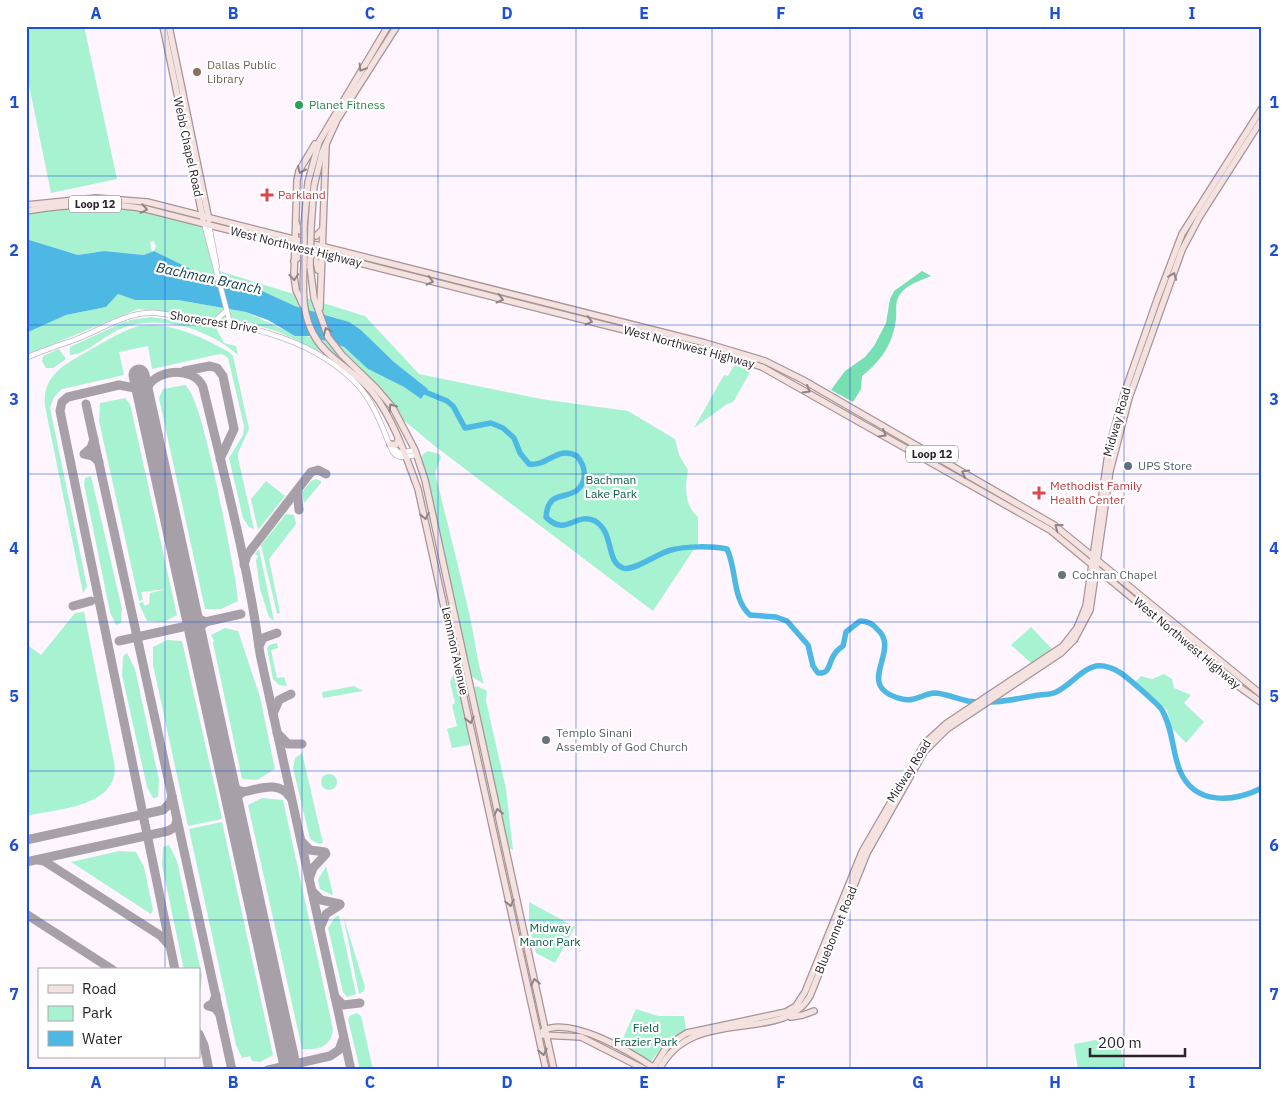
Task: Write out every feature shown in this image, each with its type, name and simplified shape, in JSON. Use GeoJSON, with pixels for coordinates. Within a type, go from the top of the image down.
{"type":"FeatureCollection","features":[{"type":"Feature","properties":{"kind":"main road","name":"Webb Chapel Road"},"geometry":{"type":"LineString","coordinates":[[164,26],[206,221]]}},
{"type":"Feature","properties":{"kind":"main road","name":"Webb Chapel Road"},"geometry":{"type":"LineString","coordinates":[[169,26],[196,172]]}},
{"type":"Feature","properties":{"kind":"main road"},"geometry":{"type":"LineString","coordinates":[[307,265],[316,174],[339,112],[388,26]]}},
{"type":"Feature","properties":{"kind":"main road"},"geometry":{"type":"LineString","coordinates":[[303,306],[296,290],[294,261],[298,176],[321,138],[397,26]]}},
{"type":"Feature","properties":{"kind":"main road","name":"Midway Road"},"geometry":{"type":"LineString","coordinates":[[1084,618],[1094,565],[1107,470],[1124,394],[1182,234],[1262,108]]}},
{"type":"Feature","properties":{"kind":"main road","name":"Midway Road"},"geometry":{"type":"LineString","coordinates":[[1107,470],[1129,398],[1182,250],[1200,216],[1262,119]]}},
{"type":"Feature","properties":{"kind":"main road"},"geometry":{"type":"LineString","coordinates":[[307,265],[304,226],[308,182],[321,138]]}},
{"type":"Feature","properties":{"kind":"main road"},"geometry":{"type":"LineString","coordinates":[[320,311],[326,146]]}},
{"type":"Feature","properties":{"kind":"main road","name":"West Northwest Highway"},"geometry":{"type":"LineString","coordinates":[[26,205],[96,198],[294,238],[366,258],[568,308],[632,328],[737,355],[786,375],[1006,500],[1040,515],[1095,557],[1262,695]]}},
{"type":"Feature","properties":{"kind":"main road"},"geometry":{"type":"LineString","coordinates":[[26,210],[34,203]]}},
{"type":"Feature","properties":{"kind":"main road","name":"West Northwest Highway"},"geometry":{"type":"LineString","coordinates":[[26,210],[72,204],[128,203]]}},
{"type":"Feature","properties":{"kind":"main road"},"geometry":{"type":"LineString","coordinates":[[295,213],[300,232],[316,236],[322,228]]}},
{"type":"Feature","properties":{"kind":"main road","name":"West Northwest Highway"},"geometry":{"type":"LineString","coordinates":[[206,221],[321,254],[472,292],[566,315],[632,328]]}},
{"type":"Feature","properties":{"kind":"main road"},"geometry":{"type":"LineString","coordinates":[[294,261],[301,255],[314,258],[320,276]]}},
{"type":"Feature","properties":{"kind":"main road"},"geometry":{"type":"LineString","coordinates":[[365,265],[366,258]]}},
{"type":"Feature","properties":{"kind":"main road","name":"Lemmon Avenue"},"geometry":{"type":"LineString","coordinates":[[307,265],[303,306],[319,342],[372,391],[386,413],[420,495],[546,1070]]}},
{"type":"Feature","properties":{"kind":"main road","name":"Lemmon Avenue"},"geometry":{"type":"LineString","coordinates":[[307,265],[311,287],[326,331],[337,349],[384,397],[404,427],[416,452],[425,480],[554,1070]]}},
{"type":"Feature","properties":{"kind":"main road"},"geometry":{"type":"LineString","coordinates":[[472,292],[473,284]]}},
{"type":"Feature","properties":{"kind":"main road"},"geometry":{"type":"LineString","coordinates":[[528,306],[550,304]]}},
{"type":"Feature","properties":{"kind":"main road"},"geometry":{"type":"LineString","coordinates":[[566,315],[568,308]]}},
{"type":"Feature","properties":{"kind":"main road"},"geometry":{"type":"LineString","coordinates":[[390,444],[396,446],[398,440]]}},
{"type":"Feature","properties":{"kind":"main road","name":"West Northwest Highway"},"geometry":{"type":"LineString","coordinates":[[1006,500],[1018,511],[1050,530],[1262,703]]}},
{"type":"Feature","properties":{"kind":"main road"},"geometry":{"type":"LineString","coordinates":[[1018,511],[1037,517],[1040,515]]}},
{"type":"Feature","properties":{"kind":"main road","name":"Midway Road"},"geometry":{"type":"LineString","coordinates":[[865,853],[924,752],[947,729],[1004,692],[1066,642],[1084,618],[1094,584],[1094,565]]}},
{"type":"Feature","properties":{"kind":"main road"},"geometry":{"type":"LineString","coordinates":[[1094,584],[1099,577],[1108,577]]}},
{"type":"Feature","properties":{"kind":"main road"},"geometry":{"type":"LineString","coordinates":[[448,617],[456,615]]}},
{"type":"Feature","properties":{"kind":"main road"},"geometry":{"type":"LineString","coordinates":[[1210,662],[1215,657]]}},
{"type":"Feature","properties":{"kind":"main road","name":"Midway Road"},"geometry":{"type":"LineString","coordinates":[[865,853],[925,743],[936,731],[997,690],[1030,671]]}},
{"type":"Feature","properties":{"kind":"main road","name":"Bluebonnet Road"},"geometry":{"type":"LineString","coordinates":[[801,1005],[810,996],[865,853]]}},
{"type":"Feature","properties":{"kind":"main road"},"geometry":{"type":"LineString","coordinates":[[656,1069],[668,1045],[688,1032],[786,1012],[801,1005]]}},
{"type":"Feature","properties":{"kind":"main road"},"geometry":{"type":"LineString","coordinates":[[789,1017],[801,1005]]}},
{"type":"Feature","properties":{"kind":"main road"},"geometry":{"type":"LineString","coordinates":[[656,1069],[671,1052],[691,1037],[789,1017],[803,1016],[814,1011]]}},
{"type":"Feature","properties":{"kind":"main road"},"geometry":{"type":"LineString","coordinates":[[539,1034],[572,1029],[587,1033],[656,1069]]}},
{"type":"Feature","properties":{"kind":"main road"},"geometry":{"type":"LineString","coordinates":[[546,1033],[581,1037],[646,1070]]}},
{"type":"Feature","properties":{"kind":"street","name":"Webb Chapel Road"},"geometry":{"type":"LineString","coordinates":[[206,221],[209,248],[217,267],[230,323]]}},
{"type":"Feature","properties":{"kind":"street"},"geometry":{"type":"LineString","coordinates":[[214,322],[222,317],[227,310]]}},
{"type":"Feature","properties":{"kind":"street","name":"Shorecrest Drive"},"geometry":{"type":"LineString","coordinates":[[26,358],[137,314],[157,313],[258,328],[318,355],[337,367],[359,386],[368,399],[395,454],[405,455]]}},
{"type":"Feature","properties":{"kind":"street"},"geometry":{"type":"LineString","coordinates":[[405,455],[416,452]]}},
{"type":"Feature","properties":{"kind":"green space"},"geometry":{"type":"Polygon","coordinates":[[[26,26],[84,26],[117,179],[51,193],[26,70],[26,26]]]}},
{"type":"Feature","properties":{"kind":"green space","name":"Bachman Lake Park"},"geometry":{"type":"Polygon","coordinates":[[[98,206],[136,210],[202,226],[213,269],[365,316],[419,374],[541,399],[628,411],[675,439],[679,455],[688,470],[687,495],[690,507],[698,517],[698,543],[653,611],[436,447],[321,352],[279,332],[250,323],[138,309],[26,355],[26,333],[66,315],[106,307],[118,294],[135,300],[178,300],[246,312],[282,329],[344,347],[368,369],[404,387],[421,399],[428,389],[394,362],[361,330],[337,318],[295,306],[247,284],[211,279],[154,251],[156,247],[154,241],[150,242],[152,252],[144,255],[104,251],[78,255],[26,239],[26,214],[98,206]]]}},
{"type":"Feature","properties":{"kind":"green space"},"geometry":{"type":"Polygon","coordinates":[[[922,271],[931,276],[911,285],[899,296],[896,319],[889,344],[875,364],[862,376],[861,389],[853,402],[831,390],[845,371],[865,357],[874,346],[886,323],[890,299],[894,291],[922,271]]]}},
{"type":"Feature","properties":{"kind":"green space"},"geometry":{"type":"Polygon","coordinates":[[[150,317],[215,326],[224,343],[236,346],[238,355],[225,345],[195,330],[179,325],[145,323],[129,326],[114,332],[81,352],[70,355],[70,347],[126,321],[129,323],[128,321],[130,320],[150,317]]]}},
{"type":"Feature","properties":{"kind":"green space"},"geometry":{"type":"Polygon","coordinates":[[[139,326],[163,326],[186,332],[218,346],[233,356],[249,429],[238,453],[238,458],[254,529],[249,527],[243,518],[229,458],[243,435],[244,426],[228,358],[222,354],[215,355],[152,369],[148,346],[119,352],[124,375],[62,389],[54,397],[50,408],[87,586],[83,593],[45,406],[45,395],[47,386],[52,378],[64,365],[114,337],[139,326]]]}},
{"type":"Feature","properties":{"kind":"green space"},"geometry":{"type":"Polygon","coordinates":[[[59,349],[66,359],[53,368],[46,368],[42,361],[43,356],[59,349]]]}},
{"type":"Feature","properties":{"kind":"green space"},"geometry":{"type":"Polygon","coordinates":[[[736,362],[753,367],[733,402],[727,404],[694,428],[724,375],[728,376],[736,362]]]}},
{"type":"Feature","properties":{"kind":"green space"},"geometry":{"type":"Polygon","coordinates":[[[185,385],[192,395],[200,416],[235,577],[238,601],[221,609],[205,609],[159,398],[163,389],[185,385]]]}},
{"type":"Feature","properties":{"kind":"green space"},"geometry":{"type":"Polygon","coordinates":[[[125,398],[130,404],[177,615],[164,622],[147,621],[139,603],[143,602],[145,606],[149,604],[150,593],[167,589],[141,592],[143,600],[139,601],[99,421],[100,403],[125,398]]]}},
{"type":"Feature","properties":{"kind":"green space"},"geometry":{"type":"Polygon","coordinates":[[[428,451],[439,454],[441,457],[435,473],[466,599],[484,684],[471,676],[421,458],[428,451]]]}},
{"type":"Feature","properties":{"kind":"green space"},"geometry":{"type":"Polygon","coordinates":[[[91,476],[122,609],[121,623],[116,625],[110,612],[84,484],[85,478],[91,476]]]}},
{"type":"Feature","properties":{"kind":"green space"},"geometry":{"type":"Polygon","coordinates":[[[316,479],[321,481],[321,483],[304,503],[302,492],[311,481],[316,479]]]}},
{"type":"Feature","properties":{"kind":"green space"},"geometry":{"type":"Polygon","coordinates":[[[266,481],[285,496],[258,530],[251,499],[266,481]]]}},
{"type":"Feature","properties":{"kind":"green space"},"geometry":{"type":"Polygon","coordinates":[[[286,514],[294,515],[296,524],[269,559],[280,613],[277,614],[261,545],[286,514]]]}},
{"type":"Feature","properties":{"kind":"green space"},"geometry":{"type":"Polygon","coordinates":[[[259,549],[274,621],[269,617],[260,589],[256,560],[258,556],[255,554],[259,549]]]}},
{"type":"Feature","properties":{"kind":"green space"},"geometry":{"type":"Polygon","coordinates":[[[84,612],[114,762],[114,777],[108,788],[98,797],[85,803],[70,808],[26,816],[26,644],[41,655],[75,613],[84,612]]]}},
{"type":"Feature","properties":{"kind":"green space"},"geometry":{"type":"Polygon","coordinates":[[[1031,627],[1052,649],[1031,663],[1011,645],[1031,627]]]}},
{"type":"Feature","properties":{"kind":"green space"},"geometry":{"type":"Polygon","coordinates":[[[225,628],[238,631],[260,697],[275,769],[257,780],[242,779],[214,641],[211,635],[225,628]]]}},
{"type":"Feature","properties":{"kind":"green space"},"geometry":{"type":"Polygon","coordinates":[[[167,640],[182,641],[222,819],[188,826],[153,665],[153,647],[167,640]]]}},
{"type":"Feature","properties":{"kind":"green space"},"geometry":{"type":"Polygon","coordinates":[[[277,643],[278,648],[271,650],[277,678],[284,677],[287,686],[279,685],[273,679],[267,648],[269,645],[277,643]]]}},
{"type":"Feature","properties":{"kind":"green space"},"geometry":{"type":"Polygon","coordinates":[[[127,653],[135,669],[159,780],[158,797],[153,798],[147,787],[122,675],[123,656],[127,653]]]}},
{"type":"Feature","properties":{"kind":"green space"},"geometry":{"type":"Polygon","coordinates":[[[454,673],[457,676],[471,742],[469,745],[452,748],[447,729],[457,726],[452,705],[455,703],[450,682],[454,673]]]}},
{"type":"Feature","properties":{"kind":"green space"},"geometry":{"type":"Polygon","coordinates":[[[1164,674],[1172,679],[1174,688],[1191,695],[1184,703],[1204,722],[1186,743],[1172,728],[1167,710],[1134,683],[1141,676],[1152,679],[1164,674]]]}},
{"type":"Feature","properties":{"kind":"green space"},"geometry":{"type":"Polygon","coordinates":[[[354,686],[363,691],[323,698],[322,692],[354,686]]]}},
{"type":"Feature","properties":{"kind":"green space"},"geometry":{"type":"Polygon","coordinates":[[[477,686],[487,691],[486,701],[506,789],[513,850],[508,848],[474,688],[477,686]]]}},
{"type":"Feature","properties":{"kind":"green space"},"geometry":{"type":"Polygon","coordinates":[[[302,753],[323,843],[319,844],[310,839],[293,768],[295,758],[302,753]]]}},
{"type":"Feature","properties":{"kind":"green space"},"geometry":{"type":"Polygon","coordinates":[[[326,774],[332,774],[337,779],[335,788],[326,790],[321,785],[321,779],[326,774]]]}},
{"type":"Feature","properties":{"kind":"green space"},"geometry":{"type":"Polygon","coordinates":[[[262,798],[283,800],[333,1029],[332,1035],[326,1044],[318,1048],[302,1049],[248,805],[262,798]]]}},
{"type":"Feature","properties":{"kind":"green space"},"geometry":{"type":"Polygon","coordinates":[[[222,822],[273,1055],[260,1062],[252,1061],[250,1056],[242,1058],[236,1045],[189,829],[222,822]]]}},
{"type":"Feature","properties":{"kind":"green space"},"geometry":{"type":"Polygon","coordinates":[[[169,845],[177,861],[202,976],[200,994],[200,968],[184,968],[162,865],[163,847],[169,845]]]}},
{"type":"Feature","properties":{"kind":"green space"},"geometry":{"type":"Polygon","coordinates":[[[119,851],[136,852],[144,867],[153,910],[151,914],[71,862],[119,851]]]}},
{"type":"Feature","properties":{"kind":"green space"},"geometry":{"type":"Polygon","coordinates":[[[326,866],[332,895],[320,889],[318,880],[326,866]]]}},
{"type":"Feature","properties":{"kind":"green space","name":"Midway Manor Park"},"geometry":{"type":"Polygon","coordinates":[[[529,902],[575,927],[555,963],[536,953],[529,926],[529,902]]]}},
{"type":"Feature","properties":{"kind":"green space"},"geometry":{"type":"Polygon","coordinates":[[[343,915],[365,987],[364,991],[359,994],[343,915]]]}},
{"type":"Feature","properties":{"kind":"green space"},"geometry":{"type":"Polygon","coordinates":[[[336,916],[339,916],[356,994],[347,997],[343,992],[328,928],[336,916]]]}},
{"type":"Feature","properties":{"kind":"green space","name":"Field Frazier Park"},"geometry":{"type":"Polygon","coordinates":[[[636,1009],[658,1016],[684,1016],[686,1029],[667,1041],[651,1061],[620,1045],[636,1009]]]}},
{"type":"Feature","properties":{"kind":"green space"},"geometry":{"type":"Polygon","coordinates":[[[357,1013],[361,1016],[373,1070],[360,1070],[348,1019],[351,1015],[357,1013]]]}},
{"type":"Feature","properties":{"kind":"green space"},"geometry":{"type":"Polygon","coordinates":[[[1118,1036],[1125,1070],[1078,1070],[1074,1044],[1118,1036]]]}},
{"type":"Feature","properties":{"kind":"water"},"geometry":{"type":"Polygon","coordinates":[[[26,239],[78,255],[104,251],[144,255],[154,251],[211,279],[247,284],[295,306],[349,322],[361,330],[394,362],[428,389],[421,399],[404,387],[368,369],[344,347],[310,336],[295,336],[268,320],[246,312],[178,300],[135,300],[118,294],[106,307],[66,315],[26,333],[26,239]]]}},
{"type":"Feature","properties":{"kind":"waterway","name":"Bachman Branch"},"geometry":{"type":"LineString","coordinates":[[418,389],[447,401],[453,406],[465,428],[491,423],[503,428],[514,438],[520,453],[529,464],[541,462],[558,454],[570,453],[577,456],[584,470],[584,479],[580,487],[576,491],[553,500],[547,509],[546,517],[559,525],[565,525],[582,519],[595,521],[605,532],[614,559],[623,568],[639,565],[666,552],[677,549],[699,547],[727,549],[737,593],[744,608],[750,615],[776,617],[787,621],[808,645],[813,666],[818,673],[827,670],[832,658],[843,646],[846,632],[860,621],[874,626],[883,638],[885,647],[880,667],[880,686],[887,693],[907,700],[934,693],[977,702],[1004,701],[1050,694],[1091,668],[1099,666],[1108,667],[1128,678],[1162,710],[1166,717],[1180,771],[1195,790],[1216,798],[1228,798],[1251,793],[1262,788]]}},
{"type":"Feature","properties":{"kind":"taxiway"},"geometry":{"type":"LineString","coordinates":[[184,371],[210,366],[217,368],[223,376],[234,429],[220,459]]}},
{"type":"Feature","properties":{"kind":"taxiway"},"geometry":{"type":"LineString","coordinates":[[152,430],[145,401],[146,391],[150,384],[156,378],[173,372],[191,375],[198,380],[203,387],[235,520],[260,654],[351,1070]]}},
{"type":"Feature","properties":{"kind":"taxiway"},"geometry":{"type":"LineString","coordinates":[[144,401],[135,388],[119,385],[68,397],[62,402],[60,411],[175,968]]}},
{"type":"Feature","properties":{"kind":"taxiway"},"geometry":{"type":"LineString","coordinates":[[86,404],[232,1070]]}},
{"type":"Feature","properties":{"kind":"taxiway"},"geometry":{"type":"LineString","coordinates":[[94,439],[91,448],[84,454],[93,456],[99,462]]}},
{"type":"Feature","properties":{"kind":"taxiway"},"geometry":{"type":"LineString","coordinates":[[244,565],[247,555],[311,472],[318,470],[326,474]]}},
{"type":"Feature","properties":{"kind":"taxiway"},"geometry":{"type":"LineString","coordinates":[[297,491],[299,510]]}},
{"type":"Feature","properties":{"kind":"taxiway"},"geometry":{"type":"LineString","coordinates":[[189,598],[194,617],[206,622],[199,629],[198,633],[198,642],[202,656]]}},
{"type":"Feature","properties":{"kind":"taxiway"},"geometry":{"type":"LineString","coordinates":[[73,606],[91,601]]}},
{"type":"Feature","properties":{"kind":"taxiway"},"geometry":{"type":"LineString","coordinates":[[119,641],[241,614]]}},
{"type":"Feature","properties":{"kind":"taxiway"},"geometry":{"type":"LineString","coordinates":[[259,646],[263,638],[277,633]]}},
{"type":"Feature","properties":{"kind":"taxiway"},"geometry":{"type":"LineString","coordinates":[[273,714],[279,700],[291,694]]}},
{"type":"Feature","properties":{"kind":"taxiway"},"geometry":{"type":"LineString","coordinates":[[277,733],[288,744],[302,744]]}},
{"type":"Feature","properties":{"kind":"taxiway"},"geometry":{"type":"LineString","coordinates":[[225,768],[230,787],[243,792],[234,803],[238,826]]}},
{"type":"Feature","properties":{"kind":"taxiway"},"geometry":{"type":"LineString","coordinates":[[243,792],[275,787],[290,797]]}},
{"type":"Feature","properties":{"kind":"taxiway"},"geometry":{"type":"LineString","coordinates":[[26,840],[163,810],[170,803],[172,796]]}},
{"type":"Feature","properties":{"kind":"taxiway"},"geometry":{"type":"LineString","coordinates":[[26,862],[168,831],[175,827],[177,820]]}},
{"type":"Feature","properties":{"kind":"taxiway"},"geometry":{"type":"LineString","coordinates":[[301,841],[310,850],[325,852]]}},
{"type":"Feature","properties":{"kind":"taxiway"},"geometry":{"type":"LineString","coordinates":[[309,879],[313,868],[326,854]]}},
{"type":"Feature","properties":{"kind":"taxiway"},"geometry":{"type":"LineString","coordinates":[[38,860],[44,861],[161,936],[169,945]]}},
{"type":"Feature","properties":{"kind":"taxiway"},"geometry":{"type":"LineString","coordinates":[[312,891],[321,900],[340,904]]}},
{"type":"Feature","properties":{"kind":"taxiway"},"geometry":{"type":"LineString","coordinates":[[320,928],[326,914],[340,905]]}},
{"type":"Feature","properties":{"kind":"taxiway"},"geometry":{"type":"LineString","coordinates":[[26,914],[110,968]]}},
{"type":"Feature","properties":{"kind":"taxiway"},"geometry":{"type":"LineString","coordinates":[[216,995],[213,1003],[208,1006],[215,1008],[220,1014]]}},
{"type":"Feature","properties":{"kind":"taxiway"},"geometry":{"type":"LineString","coordinates":[[335,997],[343,1005],[360,1003]]}},
{"type":"Feature","properties":{"kind":"taxiway"},"geometry":{"type":"LineString","coordinates":[[281,1026],[287,1054],[285,1063],[281,1067]]}},
{"type":"Feature","properties":{"kind":"taxiway"},"geometry":{"type":"LineString","coordinates":[[200,1036],[204,1045],[209,1070]]}},
{"type":"Feature","properties":{"kind":"taxiway"},"geometry":{"type":"LineString","coordinates":[[268,1070],[330,1056],[339,1050],[343,1039]]}},
{"type":"Feature","properties":{"kind":"runway"},"geometry":{"type":"LineString","coordinates":[[139,375],[291,1070]]}},
{"type":"Feature","properties":{"kind":"place","name":"Dallas Public Library"},"geometry":{"type":"Point","coordinates":[197,72]}},
{"type":"Feature","properties":{"kind":"place","name":"Planet Fitness"},"geometry":{"type":"Point","coordinates":[299,105]}},
{"type":"Feature","properties":{"kind":"place","name":"Parkland"},"geometry":{"type":"Point","coordinates":[267,195]}},
{"type":"Feature","properties":{"kind":"place","name":"UPS Store"},"geometry":{"type":"Point","coordinates":[1128,466]}},
{"type":"Feature","properties":{"kind":"place","name":"Methodist Family Health Center"},"geometry":{"type":"Point","coordinates":[1039,493]}},
{"type":"Feature","properties":{"kind":"place","name":"Cochran Chapel"},"geometry":{"type":"Point","coordinates":[1062,575]}},
{"type":"Feature","properties":{"kind":"place","name":"Templo Sinani Assembly of God Church"},"geometry":{"type":"Point","coordinates":[546,740]}}]}
